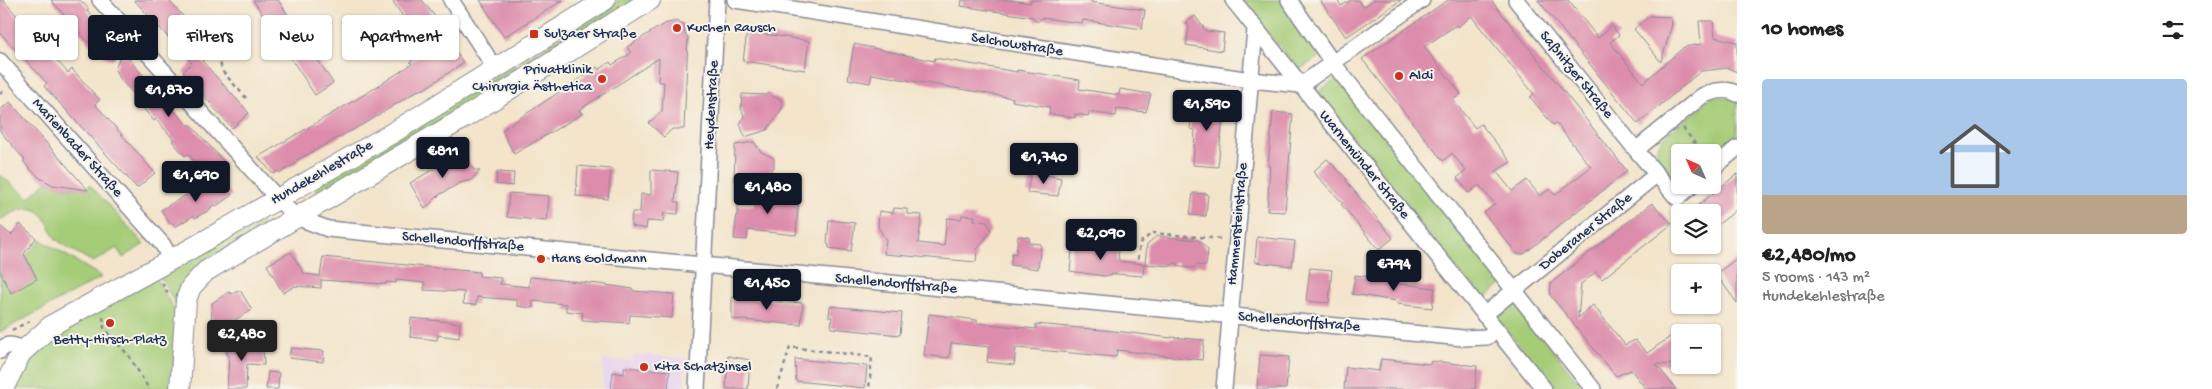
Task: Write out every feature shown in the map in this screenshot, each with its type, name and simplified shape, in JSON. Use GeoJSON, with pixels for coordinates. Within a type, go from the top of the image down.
{"type":"FeatureCollection","features":[{"type":"Feature","properties":{"kind":"main road","name":"Hundekehlestraße"},"geometry":{"type":"LineString","coordinates":[[3,389],[23,349],[61,319],[172,260],[278,200],[496,70],[606,0]]}},
{"type":"Feature","properties":{"kind":"main road","name":"Hundekehlestraße"},"geometry":{"type":"LineString","coordinates":[[180,389],[184,312],[191,288],[200,276],[212,266],[464,118],[650,0]]}},
{"type":"Feature","properties":{"kind":"street"},"geometry":{"type":"LineString","coordinates":[[100,0],[278,200],[296,217]]}},
{"type":"Feature","properties":{"kind":"street"},"geometry":{"type":"LineString","coordinates":[[451,0],[496,70]]}},
{"type":"Feature","properties":{"kind":"street","name":"Heydenstraße"},"geometry":{"type":"LineString","coordinates":[[697,389],[718,0]]}},
{"type":"Feature","properties":{"kind":"street","name":"Selchowstraße"},"geometry":{"type":"LineString","coordinates":[[735,0],[1250,80],[1300,86]]}},
{"type":"Feature","properties":{"kind":"street","name":"Warnemünder Straße"},"geometry":{"type":"LineString","coordinates":[[1233,0],[1544,389]]}},
{"type":"Feature","properties":{"kind":"street"},"geometry":{"type":"LineString","coordinates":[[1289,0],[1332,62],[1593,389]]}},
{"type":"Feature","properties":{"kind":"street"},"geometry":{"type":"LineString","coordinates":[[1300,86],[1422,0]]}},
{"type":"Feature","properties":{"kind":"street","name":"Saßnitzer Straße"},"geometry":{"type":"LineString","coordinates":[[1516,0],[1671,191]]}},
{"type":"Feature","properties":{"kind":"street","name":"Hammersteinstraße"},"geometry":{"type":"LineString","coordinates":[[1224,389],[1256,29]]}},
{"type":"Feature","properties":{"kind":"street","name":"Marienbader Straße"},"geometry":{"type":"LineString","coordinates":[[0,61],[163,245],[172,260]]}},
{"type":"Feature","properties":{"kind":"street"},"geometry":{"type":"LineString","coordinates":[[1636,150],[1702,96],[1713,91],[1723,90],[1737,94]]}},
{"type":"Feature","properties":{"kind":"street"},"geometry":{"type":"LineString","coordinates":[[1721,161],[1737,148]]}},
{"type":"Feature","properties":{"kind":"street","name":"Doberaner Straße"},"geometry":{"type":"LineString","coordinates":[[1514,290],[1656,174]]}},
{"type":"Feature","properties":{"kind":"street","name":"Schellendorffstraße"},"geometry":{"type":"LineString","coordinates":[[296,217],[322,227],[338,230],[1462,338],[1487,337],[1496,330]]}},
{"type":"Feature","properties":{"kind":"street"},"geometry":{"type":"LineString","coordinates":[[1484,314],[1514,290]]}},
{"type":"Feature","properties":{"kind":"street"},"geometry":{"type":"LineString","coordinates":[[0,352],[4,347],[10,345],[23,349]]}},
{"type":"Feature","properties":{"kind":"path"},"geometry":{"type":"LineString","coordinates":[[219,60],[223,72],[246,98]]}},
{"type":"Feature","properties":{"kind":"path"},"geometry":{"type":"LineString","coordinates":[[0,94],[8,87]]}},
{"type":"Feature","properties":{"kind":"path"},"geometry":{"type":"LineString","coordinates":[[1680,124],[1696,144]]}},
{"type":"Feature","properties":{"kind":"path"},"geometry":{"type":"LineString","coordinates":[[1138,259],[1140,243],[1152,233],[1227,239]]}},
{"type":"Feature","properties":{"kind":"path"},"geometry":{"type":"LineString","coordinates":[[158,277],[173,302]]}},
{"type":"Feature","properties":{"kind":"path"},"geometry":{"type":"LineString","coordinates":[[104,315],[102,320],[104,328],[129,356],[148,389]]}},
{"type":"Feature","properties":{"kind":"path"},"geometry":{"type":"LineString","coordinates":[[8,333],[32,320]]}},
{"type":"Feature","properties":{"kind":"path"},"geometry":{"type":"LineString","coordinates":[[777,389],[790,347],[872,357],[869,389]]}},
{"type":"Feature","properties":{"kind":"shaded area","name":"Kita Schatzinsel"},"geometry":{"type":"Polygon","coordinates":[[[633,354],[686,359],[685,389],[603,389],[603,360],[632,361],[633,354]]]}},
{"type":"Feature","properties":{"kind":"green space"},"geometry":{"type":"Polygon","coordinates":[[[618,0],[637,0],[529,69],[523,61],[618,0]]]}},
{"type":"Feature","properties":{"kind":"green space"},"geometry":{"type":"Polygon","coordinates":[[[1241,0],[1282,0],[1319,57],[1299,70],[1241,0]]]}},
{"type":"Feature","properties":{"kind":"green space"},"geometry":{"type":"Polygon","coordinates":[[[515,65],[521,74],[320,195],[312,187],[515,65]]]}},
{"type":"Feature","properties":{"kind":"green space"},"geometry":{"type":"Polygon","coordinates":[[[1337,78],[1502,284],[1482,301],[1317,93],[1337,78]]]}},
{"type":"Feature","properties":{"kind":"green space"},"geometry":{"type":"Polygon","coordinates":[[[1713,96],[1737,99],[1737,142],[1721,153],[1721,144],[1671,144],[1671,176],[1669,175],[1660,167],[1656,158],[1660,142],[1713,96]]]}},
{"type":"Feature","properties":{"kind":"green space"},"geometry":{"type":"Polygon","coordinates":[[[0,175],[29,198],[46,182],[68,188],[87,188],[90,185],[144,244],[123,258],[117,248],[93,262],[56,239],[47,221],[37,211],[31,209],[19,210],[0,220],[0,175]]]}},
{"type":"Feature","properties":{"kind":"green space"},"geometry":{"type":"Polygon","coordinates":[[[257,219],[266,227],[178,308],[159,275],[257,219]]]}},
{"type":"Feature","properties":{"kind":"green space"},"geometry":{"type":"Polygon","coordinates":[[[41,240],[102,277],[0,332],[0,272],[11,292],[37,279],[26,256],[41,240]]]}},
{"type":"Feature","properties":{"kind":"green space","name":"Betty-Hirsch-Platz"},"geometry":{"type":"Polygon","coordinates":[[[155,277],[177,314],[173,389],[10,389],[21,367],[48,336],[155,277]]]}},
{"type":"Feature","properties":{"kind":"green space"},"geometry":{"type":"Polygon","coordinates":[[[1516,303],[1584,389],[1553,389],[1497,318],[1516,303]]]}},
{"type":"Feature","properties":{"kind":"building"},"geometry":{"type":"Polygon","coordinates":[[[0,0],[3,0],[16,15],[15,49],[0,33],[0,0]]]}},
{"type":"Feature","properties":{"kind":"building"},"geometry":{"type":"Polygon","coordinates":[[[51,0],[80,0],[89,9],[87,11],[91,15],[88,15],[88,42],[78,31],[78,15],[64,15],[51,0]]]}},
{"type":"Feature","properties":{"kind":"building"},"geometry":{"type":"Polygon","coordinates":[[[134,0],[168,0],[182,15],[168,15],[168,37],[158,26],[158,15],[148,15],[134,0]]]}},
{"type":"Feature","properties":{"kind":"building"},"geometry":{"type":"Polygon","coordinates":[[[253,0],[278,0],[288,15],[263,15],[253,0]]]}},
{"type":"Feature","properties":{"kind":"building"},"geometry":{"type":"Polygon","coordinates":[[[392,0],[422,0],[434,15],[402,15],[392,0]]]}},
{"type":"Feature","properties":{"kind":"building"},"geometry":{"type":"Polygon","coordinates":[[[480,0],[563,0],[504,37],[480,0]]]}},
{"type":"Feature","properties":{"kind":"building"},"geometry":{"type":"Polygon","coordinates":[[[962,0],[1012,0],[1030,3],[1031,0],[1091,0],[1091,2],[1145,10],[1142,29],[1083,20],[1082,23],[1042,18],[1037,22],[1033,17],[961,6],[962,0]]]}},
{"type":"Feature","properties":{"kind":"building"},"geometry":{"type":"Polygon","coordinates":[[[1320,0],[1337,0],[1341,6],[1351,0],[1358,0],[1363,7],[1374,0],[1401,0],[1346,37],[1320,0]]]}},
{"type":"Feature","properties":{"kind":"building"},"geometry":{"type":"Polygon","coordinates":[[[1448,0],[1491,0],[1627,171],[1524,254],[1517,254],[1484,213],[1495,204],[1479,185],[1469,193],[1457,178],[1466,171],[1452,153],[1443,161],[1362,59],[1448,0]],[[1471,16],[1458,27],[1456,25],[1424,47],[1461,94],[1453,100],[1475,128],[1481,124],[1511,162],[1496,171],[1512,191],[1527,180],[1540,196],[1550,189],[1555,195],[1591,167],[1556,123],[1553,125],[1530,97],[1534,94],[1471,16]]]}},
{"type":"Feature","properties":{"kind":"building"},"geometry":{"type":"Polygon","coordinates":[[[1538,0],[1568,0],[1598,38],[1612,26],[1619,35],[1610,42],[1643,83],[1684,47],[1701,44],[1699,21],[1713,21],[1715,37],[1737,42],[1737,72],[1728,68],[1701,71],[1638,124],[1538,0]]]}},
{"type":"Feature","properties":{"kind":"building"},"geometry":{"type":"Polygon","coordinates":[[[1195,16],[1206,31],[1224,33],[1222,51],[1186,45],[1189,27],[1186,23],[1195,16]]]}},
{"type":"Feature","properties":{"kind":"building"},"geometry":{"type":"Polygon","coordinates":[[[1649,16],[1670,17],[1672,24],[1661,62],[1634,29],[1649,16]]]}},
{"type":"Feature","properties":{"kind":"building"},"geometry":{"type":"Polygon","coordinates":[[[676,21],[684,24],[685,35],[688,37],[684,129],[672,129],[664,137],[649,123],[662,111],[664,82],[658,82],[659,58],[579,110],[582,114],[514,154],[502,130],[597,67],[599,70],[610,62],[612,65],[631,53],[627,47],[664,24],[676,21]]]}},
{"type":"Feature","properties":{"kind":"building"},"geometry":{"type":"Polygon","coordinates":[[[747,31],[809,41],[805,70],[743,61],[747,31]]]}},
{"type":"Feature","properties":{"kind":"building"},"geometry":{"type":"Polygon","coordinates":[[[854,44],[934,61],[935,58],[1017,72],[1017,70],[1080,80],[1079,89],[1119,95],[1120,89],[1151,94],[1146,112],[1117,109],[1116,116],[1089,112],[1088,116],[1075,114],[1075,118],[1049,114],[1050,107],[1012,101],[1013,98],[872,74],[870,83],[848,79],[854,44]]]}},
{"type":"Feature","properties":{"kind":"building"},"geometry":{"type":"Polygon","coordinates":[[[459,56],[463,63],[424,89],[417,91],[369,121],[297,160],[298,162],[280,173],[279,171],[273,174],[258,157],[367,93],[412,64],[410,62],[413,60],[459,60],[459,56]]]}},
{"type":"Feature","properties":{"kind":"building"},"geometry":{"type":"Polygon","coordinates":[[[25,60],[56,60],[68,73],[72,69],[100,100],[95,104],[155,173],[137,188],[44,86],[47,83],[25,60]]]}},
{"type":"Feature","properties":{"kind":"building"},"geometry":{"type":"Polygon","coordinates":[[[119,60],[130,60],[158,93],[161,91],[174,106],[172,108],[188,126],[190,124],[225,163],[208,178],[188,154],[185,156],[156,119],[154,121],[115,70],[119,60]]]}},
{"type":"Feature","properties":{"kind":"building"},"geometry":{"type":"Polygon","coordinates":[[[189,60],[203,60],[202,61],[249,113],[232,128],[183,72],[192,63],[189,60]]]}},
{"type":"Feature","properties":{"kind":"building"},"geometry":{"type":"Polygon","coordinates":[[[292,60],[318,60],[333,83],[315,95],[292,60]]]}},
{"type":"Feature","properties":{"kind":"building"},"geometry":{"type":"Polygon","coordinates":[[[769,93],[773,97],[781,99],[783,105],[781,110],[767,130],[745,137],[740,124],[744,116],[741,108],[742,94],[766,95],[769,93]]]}},
{"type":"Feature","properties":{"kind":"building"},"geometry":{"type":"Polygon","coordinates":[[[1193,100],[1224,104],[1218,167],[1193,165],[1195,130],[1190,129],[1193,100]]]}},
{"type":"Feature","properties":{"kind":"building"},"geometry":{"type":"Polygon","coordinates":[[[10,102],[88,190],[53,185],[40,178],[28,167],[23,161],[25,160],[0,131],[0,110],[10,102]]]}},
{"type":"Feature","properties":{"kind":"building"},"geometry":{"type":"Polygon","coordinates":[[[1273,112],[1293,114],[1285,212],[1267,211],[1270,166],[1268,166],[1273,112]]]}},
{"type":"Feature","properties":{"kind":"building"},"geometry":{"type":"Polygon","coordinates":[[[754,142],[761,152],[774,158],[774,167],[760,183],[734,180],[735,145],[754,142]]]}},
{"type":"Feature","properties":{"kind":"building"},"geometry":{"type":"Polygon","coordinates":[[[463,152],[474,170],[480,171],[471,180],[460,183],[439,195],[425,209],[410,183],[463,152]]]}},
{"type":"Feature","properties":{"kind":"building"},"geometry":{"type":"Polygon","coordinates":[[[1327,159],[1347,179],[1346,181],[1393,238],[1379,250],[1341,204],[1343,203],[1313,172],[1327,159]]]}},
{"type":"Feature","properties":{"kind":"building"},"geometry":{"type":"Polygon","coordinates":[[[578,166],[611,169],[608,199],[576,196],[578,166]]]}},
{"type":"Feature","properties":{"kind":"building"},"geometry":{"type":"Polygon","coordinates":[[[651,170],[678,172],[675,202],[679,202],[678,214],[664,213],[663,222],[647,221],[646,229],[631,226],[632,212],[640,212],[641,194],[651,195],[651,170]]]}},
{"type":"Feature","properties":{"kind":"building"},"geometry":{"type":"Polygon","coordinates":[[[497,172],[514,173],[513,186],[496,184],[497,172]]]}},
{"type":"Feature","properties":{"kind":"building"},"geometry":{"type":"Polygon","coordinates":[[[1031,172],[1061,178],[1058,196],[1027,193],[1031,172]]]}},
{"type":"Feature","properties":{"kind":"building"},"geometry":{"type":"Polygon","coordinates":[[[1737,174],[1737,209],[1721,222],[1721,204],[1700,204],[1712,194],[1721,194],[1721,187],[1737,174]]]}},
{"type":"Feature","properties":{"kind":"building"},"geometry":{"type":"Polygon","coordinates":[[[219,180],[232,195],[216,206],[214,204],[209,210],[195,218],[193,216],[175,227],[173,223],[170,224],[161,210],[198,188],[219,180]]]}},
{"type":"Feature","properties":{"kind":"building"},"geometry":{"type":"Polygon","coordinates":[[[756,192],[799,196],[796,235],[748,230],[747,240],[734,239],[738,205],[755,206],[756,192]]]}},
{"type":"Feature","properties":{"kind":"building"},"geometry":{"type":"Polygon","coordinates":[[[509,193],[549,196],[547,221],[507,217],[509,193]]]}},
{"type":"Feature","properties":{"kind":"building"},"geometry":{"type":"Polygon","coordinates":[[[1193,193],[1208,194],[1206,216],[1190,215],[1193,193]]]}},
{"type":"Feature","properties":{"kind":"building"},"geometry":{"type":"Polygon","coordinates":[[[1652,203],[1671,225],[1602,279],[1596,272],[1581,284],[1578,318],[1593,305],[1625,345],[1635,340],[1647,353],[1671,336],[1671,365],[1656,364],[1676,389],[1646,389],[1631,370],[1616,376],[1550,295],[1551,283],[1652,203]]]}},
{"type":"Feature","properties":{"kind":"building"},"geometry":{"type":"Polygon","coordinates":[[[894,208],[907,209],[907,214],[922,215],[918,243],[944,246],[947,218],[961,219],[962,215],[975,216],[974,220],[987,222],[991,230],[977,249],[976,262],[884,254],[886,240],[878,227],[879,211],[893,213],[894,208]]]}},
{"type":"Feature","properties":{"kind":"building"},"geometry":{"type":"Polygon","coordinates":[[[829,220],[855,223],[851,251],[829,248],[827,244],[829,220]]]}},
{"type":"Feature","properties":{"kind":"building"},"geometry":{"type":"Polygon","coordinates":[[[20,224],[36,238],[24,254],[37,279],[11,293],[0,272],[0,226],[11,235],[20,224]]]}},
{"type":"Feature","properties":{"kind":"building"},"geometry":{"type":"Polygon","coordinates":[[[1018,236],[1029,237],[1029,243],[1041,244],[1038,269],[1011,265],[1012,253],[1016,254],[1018,236]]]}},
{"type":"Feature","properties":{"kind":"building"},"geometry":{"type":"Polygon","coordinates":[[[1157,236],[1199,240],[1208,250],[1206,266],[1180,267],[1176,262],[1171,266],[1145,264],[1147,244],[1157,236]]]}},
{"type":"Feature","properties":{"kind":"building"},"geometry":{"type":"Polygon","coordinates":[[[1257,237],[1295,241],[1292,266],[1255,262],[1257,237]]]}},
{"type":"Feature","properties":{"kind":"building"},"geometry":{"type":"Polygon","coordinates":[[[1073,240],[1089,242],[1088,245],[1118,250],[1119,261],[1144,264],[1143,276],[1116,274],[1104,276],[1070,271],[1073,240]]]}},
{"type":"Feature","properties":{"kind":"building"},"geometry":{"type":"Polygon","coordinates":[[[291,252],[304,274],[320,276],[323,257],[479,272],[479,276],[501,278],[500,284],[529,287],[530,277],[599,284],[633,289],[633,291],[674,294],[672,318],[630,315],[629,323],[582,320],[583,313],[566,311],[566,304],[533,301],[533,308],[517,306],[517,300],[477,297],[476,305],[463,304],[464,292],[424,290],[425,283],[396,280],[396,283],[386,282],[386,284],[321,280],[321,288],[295,286],[283,293],[267,265],[291,252]]]}},
{"type":"Feature","properties":{"kind":"building"},"geometry":{"type":"Polygon","coordinates":[[[1737,258],[1737,303],[1721,281],[1721,270],[1737,258]]]}},
{"type":"Feature","properties":{"kind":"building"},"geometry":{"type":"Polygon","coordinates":[[[1310,268],[1332,270],[1329,303],[1306,301],[1310,268]]]}},
{"type":"Feature","properties":{"kind":"building"},"geometry":{"type":"Polygon","coordinates":[[[1355,275],[1385,279],[1384,282],[1435,288],[1432,308],[1397,304],[1397,301],[1352,294],[1355,275]]]}},
{"type":"Feature","properties":{"kind":"building"},"geometry":{"type":"Polygon","coordinates":[[[240,290],[252,310],[226,325],[233,340],[211,339],[212,303],[229,292],[232,294],[240,290]]]}},
{"type":"Feature","properties":{"kind":"building"},"geometry":{"type":"Polygon","coordinates":[[[732,297],[803,303],[801,325],[732,319],[732,297]]]}},
{"type":"Feature","properties":{"kind":"building"},"geometry":{"type":"Polygon","coordinates":[[[830,306],[902,313],[900,335],[831,328],[830,306]]]}},
{"type":"Feature","properties":{"kind":"building"},"geometry":{"type":"Polygon","coordinates":[[[929,314],[977,320],[977,323],[1036,329],[1036,324],[1204,340],[1202,360],[1117,350],[1116,357],[1016,348],[1014,365],[987,362],[989,347],[951,343],[949,358],[924,355],[929,314]]]}},
{"type":"Feature","properties":{"kind":"building"},"geometry":{"type":"Polygon","coordinates":[[[411,318],[460,323],[459,338],[438,335],[437,340],[410,337],[411,318]]]}},
{"type":"Feature","properties":{"kind":"building"},"geometry":{"type":"Polygon","coordinates":[[[227,342],[263,344],[264,365],[247,364],[246,389],[227,389],[229,355],[227,355],[227,342]]]}},
{"type":"Feature","properties":{"kind":"building"},"geometry":{"type":"Polygon","coordinates":[[[291,348],[324,351],[323,362],[289,358],[291,348]]]}},
{"type":"Feature","properties":{"kind":"building"},"geometry":{"type":"Polygon","coordinates":[[[1260,355],[1289,357],[1286,389],[1257,389],[1260,355]]]}},
{"type":"Feature","properties":{"kind":"building"},"geometry":{"type":"Polygon","coordinates":[[[728,356],[750,360],[748,389],[726,389],[728,356]]]}},
{"type":"Feature","properties":{"kind":"building"},"geometry":{"type":"Polygon","coordinates":[[[795,359],[867,366],[865,388],[796,381],[795,359]]]}},
{"type":"Feature","properties":{"kind":"building"},"geometry":{"type":"Polygon","coordinates":[[[1381,359],[1430,364],[1431,361],[1477,366],[1475,389],[1344,389],[1346,367],[1379,371],[1381,359]]]}},
{"type":"Feature","properties":{"kind":"building"},"geometry":{"type":"Polygon","coordinates":[[[624,367],[670,371],[668,389],[611,389],[613,372],[624,374],[624,367]]]}},
{"type":"Feature","properties":{"kind":"building"},"geometry":{"type":"Polygon","coordinates":[[[268,372],[279,373],[278,389],[266,389],[268,372]]]}},
{"type":"Feature","properties":{"kind":"place","name":"Kuchen Rausch"},"geometry":{"type":"Point","coordinates":[677,28]}},
{"type":"Feature","properties":{"kind":"place","name":"Sulzaer Straße"},"geometry":{"type":"Point","coordinates":[534,34]}},
{"type":"Feature","properties":{"kind":"place","name":"Aldi"},"geometry":{"type":"Point","coordinates":[1399,76]}},
{"type":"Feature","properties":{"kind":"place","name":"Privatklinik Chirurgia Ästhetica"},"geometry":{"type":"Point","coordinates":[602,79]}},
{"type":"Feature","properties":{"kind":"place","name":"Hans Goldmann"},"geometry":{"type":"Point","coordinates":[541,259]}},
{"type":"Feature","properties":{"kind":"place","name":"Betty-Hirsch-Platz"},"geometry":{"type":"Point","coordinates":[110,323]}},
{"type":"Feature","properties":{"kind":"place","name":"Kita Schatzinsel"},"geometry":{"type":"Point","coordinates":[644,367]}}]}
